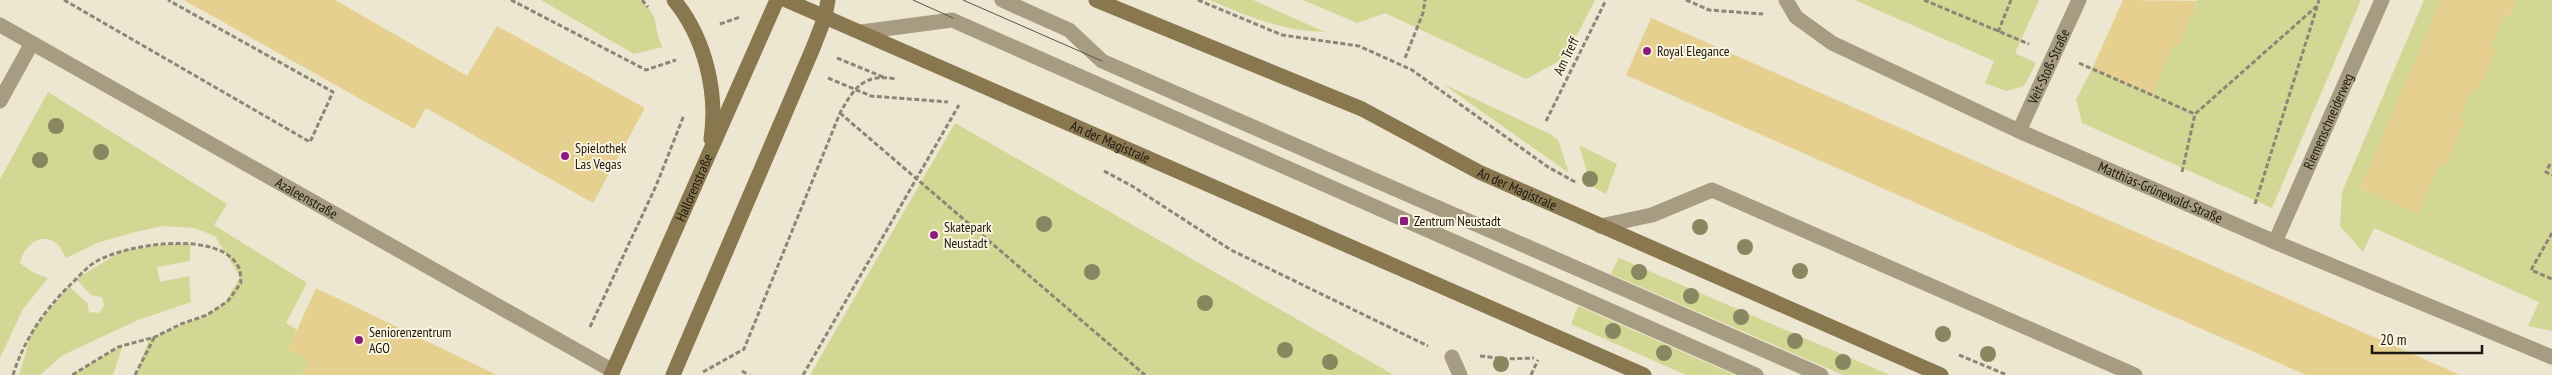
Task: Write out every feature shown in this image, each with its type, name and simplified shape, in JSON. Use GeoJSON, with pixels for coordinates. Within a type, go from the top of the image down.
{"type":"FeatureCollection","features":[{"type":"Feature","properties":{"kind":"main road"},"geometry":{"type":"LineString","coordinates":[[674,0],[695,34],[711,81],[714,116],[708,158]]}},
{"type":"Feature","properties":{"kind":"main road","name":"Hallorenstraße"},"geometry":{"type":"LineString","coordinates":[[612,373],[777,0]]}},
{"type":"Feature","properties":{"kind":"main road","name":"An der Magistrale"},"geometry":{"type":"LineString","coordinates":[[786,0],[1644,375]]}},
{"type":"Feature","properties":{"kind":"main road"},"geometry":{"type":"LineString","coordinates":[[673,375],[825,17],[828,0]]}},
{"type":"Feature","properties":{"kind":"main road","name":"An der Magistrale"},"geometry":{"type":"LineString","coordinates":[[1096,0],[1362,109],[1479,172],[1941,375]]}},
{"type":"Feature","properties":{"kind":"street"},"geometry":{"type":"LineString","coordinates":[[1002,0],[1069,30],[1102,61],[1821,375]]}},
{"type":"Feature","properties":{"kind":"street","name":"Matthias-Grünewald-Straße"},"geometry":{"type":"LineString","coordinates":[[1786,0],[1796,17],[1832,43],[2018,131],[2275,242],[2552,357]]}},
{"type":"Feature","properties":{"kind":"street","name":"Veit-Stoß-Straße"},"geometry":{"type":"LineString","coordinates":[[2018,131],[2079,0]]}},
{"type":"Feature","properties":{"kind":"street","name":"Riemenschneiderweg"},"geometry":{"type":"LineString","coordinates":[[2275,242],[2382,0]]}},
{"type":"Feature","properties":{"kind":"street"},"geometry":{"type":"LineString","coordinates":[[953,18],[1569,294]]}},
{"type":"Feature","properties":{"kind":"street"},"geometry":{"type":"LineString","coordinates":[[861,32],[952,20],[1756,375]]}},
{"type":"Feature","properties":{"kind":"street","name":"Azaleenstraße"},"geometry":{"type":"LineString","coordinates":[[0,25],[579,351],[612,373]]}},
{"type":"Feature","properties":{"kind":"street"},"geometry":{"type":"LineString","coordinates":[[0,101],[32,43]]}},
{"type":"Feature","properties":{"kind":"street"},"geometry":{"type":"LineString","coordinates":[[1600,226],[1652,215],[1712,190],[2135,375]]}},
{"type":"Feature","properties":{"kind":"street"},"geometry":{"type":"LineString","coordinates":[[1452,358],[1460,375]]}},
{"type":"Feature","properties":{"kind":"path"},"geometry":{"type":"LineString","coordinates":[[64,0],[310,142],[333,92],[168,0]]}},
{"type":"Feature","properties":{"kind":"path"},"geometry":{"type":"LineString","coordinates":[[511,0],[646,70]]}},
{"type":"Feature","properties":{"kind":"path"},"geometry":{"type":"LineString","coordinates":[[642,0],[654,14]]}},
{"type":"Feature","properties":{"kind":"path"},"geometry":{"type":"LineString","coordinates":[[1198,0],[1282,35],[1359,46],[1412,70],[1548,167],[1578,184]]}},
{"type":"Feature","properties":{"kind":"path"},"geometry":{"type":"LineString","coordinates":[[1405,58],[1423,13],[1425,0]]}},
{"type":"Feature","properties":{"kind":"path","name":"Am Treff"},"geometry":{"type":"LineString","coordinates":[[1546,121],[1606,0]]}},
{"type":"Feature","properties":{"kind":"path"},"geometry":{"type":"LineString","coordinates":[[1686,0],[1709,10],[1796,17]]}},
{"type":"Feature","properties":{"kind":"path"},"geometry":{"type":"LineString","coordinates":[[1924,0],[1998,32],[2055,52],[2195,114]]}},
{"type":"Feature","properties":{"kind":"path"},"geometry":{"type":"LineString","coordinates":[[1998,32],[2011,0]]}},
{"type":"Feature","properties":{"kind":"path"},"geometry":{"type":"LineString","coordinates":[[2247,230],[2320,0]]}},
{"type":"Feature","properties":{"kind":"path"},"geometry":{"type":"LineString","coordinates":[[2174,198],[2195,114],[2317,6]]}},
{"type":"Feature","properties":{"kind":"path"},"geometry":{"type":"LineString","coordinates":[[698,374],[744,349],[840,113],[853,89],[862,83],[883,77],[901,80]]}},
{"type":"Feature","properties":{"kind":"path"},"geometry":{"type":"LineString","coordinates":[[943,96],[968,107]]}},
{"type":"Feature","properties":{"kind":"path"},"geometry":{"type":"LineString","coordinates":[[803,375],[914,178],[960,103]]}},
{"type":"Feature","properties":{"kind":"path"},"geometry":{"type":"LineString","coordinates":[[579,351],[656,186],[687,109]]}},
{"type":"Feature","properties":{"kind":"path"},"geometry":{"type":"LineString","coordinates":[[840,113],[1145,375]]}},
{"type":"Feature","properties":{"kind":"path"},"geometry":{"type":"LineString","coordinates":[[2550,164],[2546,172],[2552,175]]}},
{"type":"Feature","properties":{"kind":"path"},"geometry":{"type":"LineString","coordinates":[[1100,169],[1132,186],[1231,250],[1452,358],[1477,356],[1506,360],[1532,358],[1547,364]]}},
{"type":"Feature","properties":{"kind":"path"},"geometry":{"type":"LineString","coordinates":[[2552,233],[2531,270],[2552,279]]}},
{"type":"Feature","properties":{"kind":"path"},"geometry":{"type":"LineString","coordinates":[[13,375],[20,353],[47,310],[80,275],[97,261],[127,250],[174,244],[212,247],[229,256],[239,269],[241,283],[228,301],[207,315],[181,324],[155,338],[118,347],[72,375]]}},
{"type":"Feature","properties":{"kind":"path"},"geometry":{"type":"LineString","coordinates":[[135,375],[155,338]]}},
{"type":"Feature","properties":{"kind":"path"},"geometry":{"type":"LineString","coordinates":[[1952,352],[2007,375]]}},
{"type":"Feature","properties":{"kind":"path"},"geometry":{"type":"LineString","coordinates":[[1531,375],[1538,360]]}},
{"type":"Feature","properties":{"kind":"path"},"geometry":{"type":"LineString","coordinates":[[742,371],[749,375]]}},
{"type":"Feature","properties":{"kind":"green space"},"geometry":{"type":"Polygon","coordinates":[[[541,0],[639,0],[654,17],[657,33],[663,47],[634,54],[541,0]]]}},
{"type":"Feature","properties":{"kind":"green space"},"geometry":{"type":"Polygon","coordinates":[[[1210,0],[1253,0],[1325,32],[1280,26],[1210,0]]]}},
{"type":"Feature","properties":{"kind":"green space"},"geometry":{"type":"Polygon","coordinates":[[[1303,0],[1595,0],[1565,58],[1526,79],[1385,13],[1357,23],[1303,0]]]}},
{"type":"Feature","properties":{"kind":"green space"},"geometry":{"type":"Polygon","coordinates":[[[1855,0],[2039,0],[2015,53],[2036,63],[2024,86],[2006,91],[1985,83],[1994,61],[1855,0]]]}},
{"type":"Feature","properties":{"kind":"green space"},"geometry":{"type":"Polygon","coordinates":[[[2197,0],[2361,0],[2272,208],[2082,123],[2076,100],[2092,69],[2174,44],[2179,46],[2197,0]]]}},
{"type":"Feature","properties":{"kind":"green space"},"geometry":{"type":"Polygon","coordinates":[[[2424,0],[2441,0],[2360,188],[2418,214],[2440,163],[2445,165],[2460,118],[2473,88],[2478,90],[2490,47],[2505,14],[2510,16],[2517,0],[2552,0],[2552,331],[2528,326],[2539,302],[2374,228],[2363,252],[2340,226],[2342,192],[2424,0]]]}},
{"type":"Feature","properties":{"kind":"green space"},"geometry":{"type":"Polygon","coordinates":[[[1443,84],[1552,135],[1558,140],[1569,173],[1443,84]]]}},
{"type":"Feature","properties":{"kind":"green space"},"geometry":{"type":"Polygon","coordinates":[[[48,92],[227,204],[214,225],[307,283],[286,323],[297,330],[288,350],[310,360],[303,375],[137,375],[149,339],[207,315],[224,304],[240,277],[215,236],[194,228],[163,226],[97,243],[66,258],[58,245],[51,240],[39,240],[29,246],[20,263],[34,273],[48,278],[23,309],[0,358],[0,179],[48,92]]]}},
{"type":"Feature","properties":{"kind":"green space"},"geometry":{"type":"Polygon","coordinates":[[[955,123],[1394,375],[810,375],[955,123]]]}},
{"type":"Feature","properties":{"kind":"green space"},"geometry":{"type":"Polygon","coordinates":[[[1579,145],[1617,164],[1606,194],[1591,186],[1579,145]]]}},
{"type":"Feature","properties":{"kind":"green space"},"geometry":{"type":"Polygon","coordinates":[[[170,244],[190,244],[190,261],[157,267],[160,282],[189,276],[191,302],[138,320],[63,355],[40,375],[19,375],[32,331],[69,286],[87,303],[89,312],[99,313],[104,306],[102,297],[91,295],[76,279],[122,251],[170,244]]]}},
{"type":"Feature","properties":{"kind":"green space"},"geometry":{"type":"Polygon","coordinates":[[[1619,257],[1890,375],[1843,375],[1611,274],[1619,257]]]}},
{"type":"Feature","properties":{"kind":"green space"},"geometry":{"type":"Polygon","coordinates":[[[1578,306],[1735,375],[1686,375],[1571,324],[1578,306]]]}},
{"type":"Feature","properties":{"kind":"green space"},"geometry":{"type":"Polygon","coordinates":[[[123,345],[113,375],[72,375],[123,345]]]}},
{"type":"Feature","properties":{"kind":"building"},"geometry":{"type":"Polygon","coordinates":[[[184,0],[335,0],[467,76],[497,26],[645,108],[593,203],[426,108],[414,129],[184,0]]]}},
{"type":"Feature","properties":{"kind":"building"},"geometry":{"type":"Polygon","coordinates":[[[2123,0],[2198,1],[2179,46],[2174,44],[2152,95],[2092,69],[2123,0]]]}},
{"type":"Feature","properties":{"kind":"building"},"geometry":{"type":"Polygon","coordinates":[[[2441,0],[2517,0],[2510,16],[2505,14],[2490,47],[2496,49],[2478,91],[2473,88],[2460,118],[2465,120],[2445,166],[2440,163],[2418,214],[2360,188],[2441,0]]]}},
{"type":"Feature","properties":{"kind":"building"},"geometry":{"type":"Polygon","coordinates":[[[1651,18],[2460,375],[2306,375],[1626,75],[1651,18]]]}},
{"type":"Feature","properties":{"kind":"building","name":"Seniorenzentrum AGO"},"geometry":{"type":"Polygon","coordinates":[[[316,288],[497,375],[303,375],[310,360],[288,350],[316,288]]]}},
{"type":"Feature","properties":{"kind":"tram line"},"geometry":{"type":"LineString","coordinates":[[913,0],[953,18]]}},
{"type":"Feature","properties":{"kind":"tram line"},"geometry":{"type":"LineString","coordinates":[[963,0],[1102,61]]}},
{"type":"Feature","properties":{"kind":"place","name":"Royal Elegance"},"geometry":{"type":"Point","coordinates":[1647,51]}},
{"type":"Feature","properties":{"kind":"place","name":"Spielothek Las Vegas"},"geometry":{"type":"Point","coordinates":[565,156]}},
{"type":"Feature","properties":{"kind":"place","name":"Zentrum Neustadt"},"geometry":{"type":"Point","coordinates":[1404,221]}},
{"type":"Feature","properties":{"kind":"place","name":"Skatepark Neustadt"},"geometry":{"type":"Point","coordinates":[934,235]}},
{"type":"Feature","properties":{"kind":"place","name":"Seniorenzentrum AGO"},"geometry":{"type":"Point","coordinates":[359,340]}}]}
